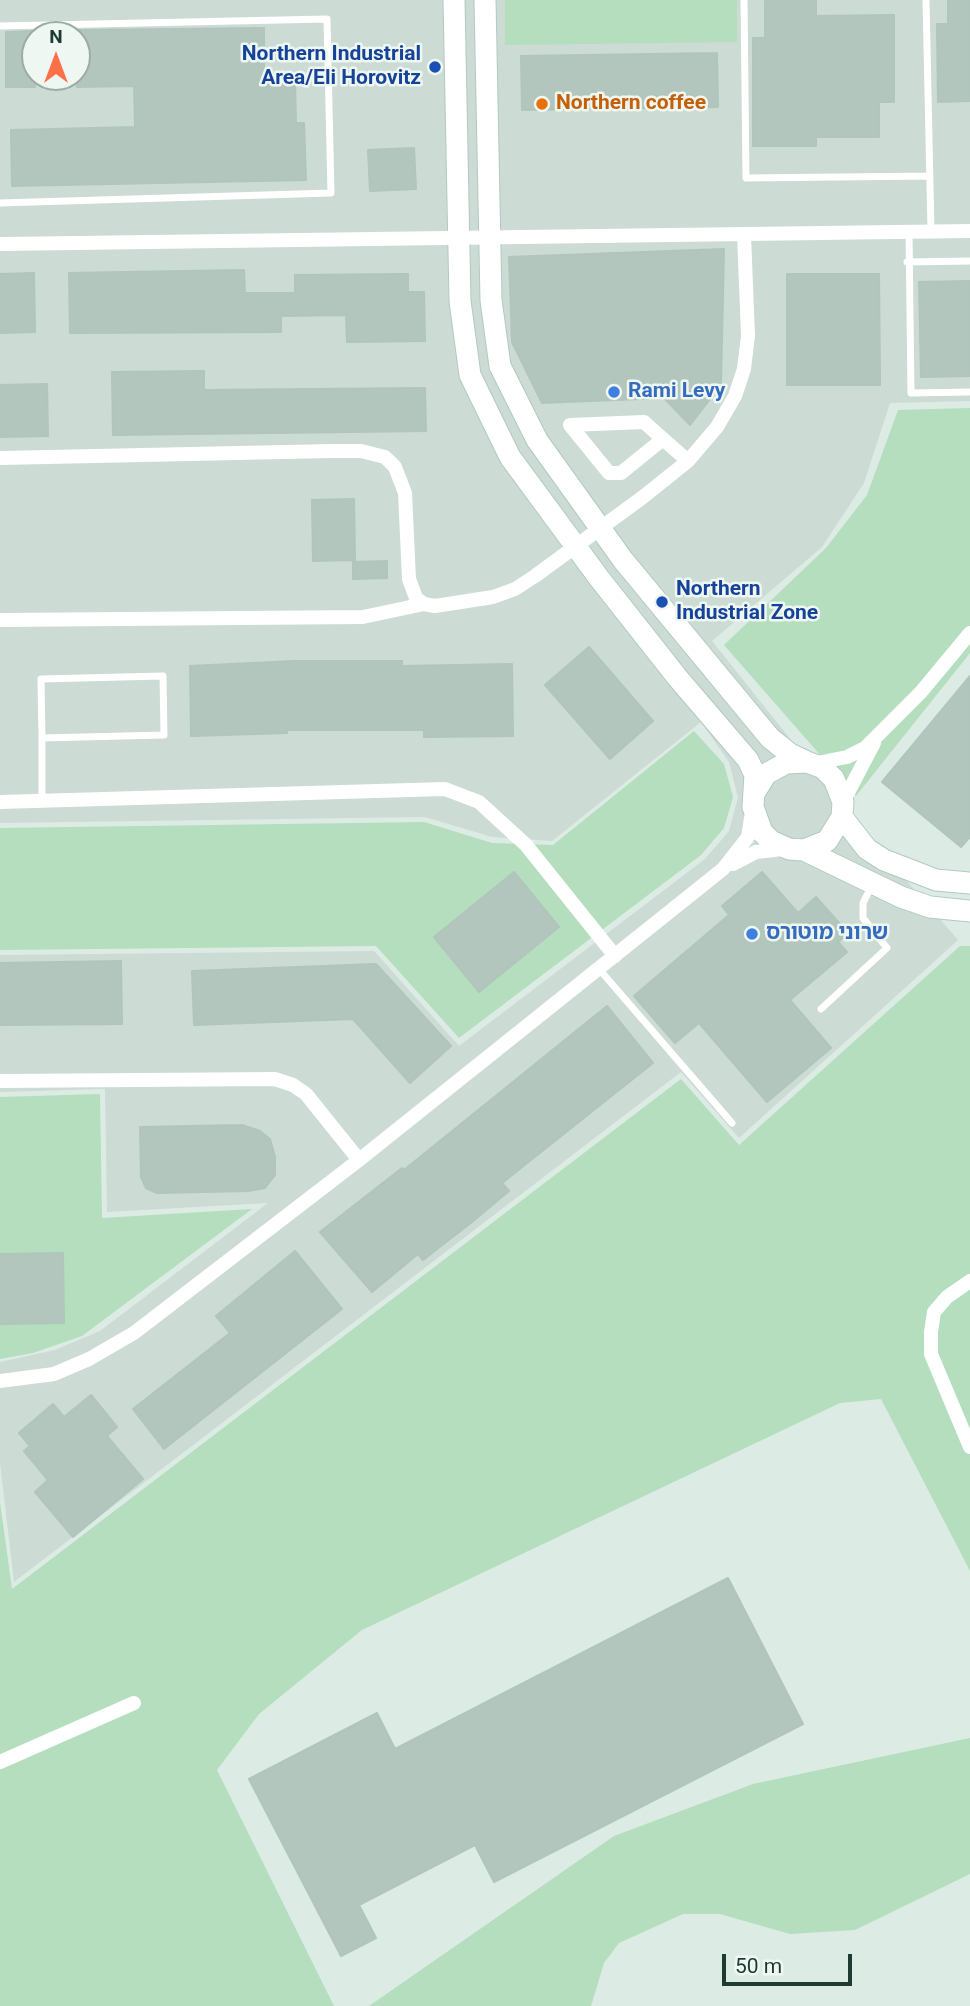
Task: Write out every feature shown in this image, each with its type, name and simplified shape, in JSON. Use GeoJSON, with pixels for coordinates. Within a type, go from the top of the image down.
{"type":"FeatureCollection","features":[{"type":"Feature","properties":{"kind":"street"},"geometry":{"type":"LineString","coordinates":[[454,0],[458,238],[462,328],[470,376],[510,457],[677,677],[748,760],[755,775],[748,837],[723,870]]}},
{"type":"Feature","properties":{"kind":"street"},"geometry":{"type":"LineString","coordinates":[[485,0],[491,300],[500,366],[537,440],[600,528],[701,657],[770,738],[790,754],[823,768],[834,779],[843,810],[867,849],[884,860],[936,880],[970,883]]}},
{"type":"Feature","properties":{"kind":"street"},"geometry":{"type":"LineString","coordinates":[[0,244],[970,231]]}},
{"type":"Feature","properties":{"kind":"street"},"geometry":{"type":"LineString","coordinates":[[0,620],[363,617],[424,604],[450,604],[493,597],[515,589],[576,547],[688,461],[717,426],[735,396],[744,369],[748,336],[744,234]]}},
{"type":"Feature","properties":{"kind":"street"},"geometry":{"type":"LineString","coordinates":[[663,439],[621,473],[609,473],[570,425],[644,422],[688,461]]}},
{"type":"Feature","properties":{"kind":"street"},"geometry":{"type":"LineString","coordinates":[[0,458],[332,451],[361,451],[385,457],[402,481],[411,590],[424,604]]}},
{"type":"Feature","properties":{"kind":"street"},"geometry":{"type":"LineString","coordinates":[[970,633],[921,692],[865,748],[847,757],[810,763],[786,763],[766,774],[754,799],[762,832],[771,841],[930,907],[970,911]]}},
{"type":"Feature","properties":{"kind":"street"},"geometry":{"type":"LineString","coordinates":[[0,1381],[54,1374],[89,1359],[134,1333],[359,1160],[723,870],[756,852],[797,850],[827,841],[879,736]]}},
{"type":"Feature","properties":{"kind":"street"},"geometry":{"type":"LineString","coordinates":[[0,802],[445,789],[479,802],[526,845],[615,956]]}},
{"type":"Feature","properties":{"kind":"street"},"geometry":{"type":"LineString","coordinates":[[0,1081],[275,1079],[293,1085],[306,1094],[359,1160]]}},
{"type":"Feature","properties":{"kind":"street"},"geometry":{"type":"LineString","coordinates":[[970,1281],[947,1297],[934,1312],[931,1332],[931,1354],[939,1379],[970,1447]]}},
{"type":"Feature","properties":{"kind":"street"},"geometry":{"type":"LineString","coordinates":[[0,1762],[134,1703]]}},
{"type":"Feature","properties":{"kind":"lane"},"geometry":{"type":"LineString","coordinates":[[744,0],[746,178],[930,176]]}},
{"type":"Feature","properties":{"kind":"lane"},"geometry":{"type":"LineString","coordinates":[[926,0],[931,232]]}},
{"type":"Feature","properties":{"kind":"lane"},"geometry":{"type":"LineString","coordinates":[[0,26],[327,19],[331,193],[0,203]]}},
{"type":"Feature","properties":{"kind":"lane"},"geometry":{"type":"LineString","coordinates":[[909,232],[907,262],[911,393],[970,392]]}},
{"type":"Feature","properties":{"kind":"lane"},"geometry":{"type":"LineString","coordinates":[[907,262],[970,261]]}},
{"type":"Feature","properties":{"kind":"lane"},"geometry":{"type":"LineString","coordinates":[[42,737],[164,735],[163,676],[41,679],[43,801]]}},
{"type":"Feature","properties":{"kind":"lane"},"geometry":{"type":"LineString","coordinates":[[821,1009],[887,948],[863,918],[863,903],[872,885]]}},
{"type":"Feature","properties":{"kind":"lane"},"geometry":{"type":"LineString","coordinates":[[598,969],[732,1123]]}},
{"type":"Feature","properties":{"kind":"shaded area","name":"Northern Industrial Zone"},"geometry":{"type":"Polygon","coordinates":[[[0,0],[970,0],[970,401],[890,403],[864,483],[822,547],[712,641],[863,830],[958,940],[739,1138],[681,1072],[14,1582],[0,1463],[0,1362],[55,1350],[100,1331],[268,1203],[107,1212],[105,1089],[0,1092],[0,955],[374,951],[459,1046],[705,859],[729,831],[738,797],[729,762],[701,722],[552,841],[492,837],[425,817],[0,823],[0,0]]]}},
{"type":"Feature","properties":{"kind":"green space"},"geometry":{"type":"Polygon","coordinates":[[[505,0],[737,0],[737,42],[505,45],[505,0]]]}},
{"type":"Feature","properties":{"kind":"green space"},"geometry":{"type":"Polygon","coordinates":[[[970,408],[970,653],[856,796],[724,645],[826,548],[867,495],[898,410],[970,408]]]}},
{"type":"Feature","properties":{"kind":"green space"},"geometry":{"type":"Polygon","coordinates":[[[694,731],[724,764],[733,797],[724,828],[701,855],[459,1038],[376,946],[0,950],[0,828],[424,822],[492,843],[553,845],[694,731]]]}},
{"type":"Feature","properties":{"kind":"green space"},"geometry":{"type":"Polygon","coordinates":[[[960,946],[970,946],[970,1571],[881,1399],[840,1403],[362,1630],[259,1714],[217,1770],[334,2006],[0,2006],[0,1502],[12,1589],[681,1079],[739,1145],[960,946]]]}},
{"type":"Feature","properties":{"kind":"green space"},"geometry":{"type":"Polygon","coordinates":[[[100,1094],[102,1218],[252,1209],[82,1336],[33,1353],[0,1359],[0,1097],[100,1094]]]}},
{"type":"Feature","properties":{"kind":"green space"},"geometry":{"type":"Polygon","coordinates":[[[970,1738],[970,1874],[855,1930],[790,1934],[720,1914],[683,1914],[619,1943],[604,1963],[591,2006],[369,2006],[614,1836],[753,1784],[970,1738]]]}},
{"type":"Feature","properties":{"kind":"building"},"geometry":{"type":"Polygon","coordinates":[[[765,0],[816,0],[816,16],[894,15],[894,102],[879,102],[879,137],[816,137],[816,146],[753,146],[753,38],[765,38],[765,0]]]}},
{"type":"Feature","properties":{"kind":"building"},"geometry":{"type":"Polygon","coordinates":[[[948,0],[970,0],[970,101],[938,102],[937,24],[948,24],[948,0]]]}},
{"type":"Feature","properties":{"kind":"building"},"geometry":{"type":"Polygon","coordinates":[[[264,28],[264,83],[295,83],[296,123],[304,123],[306,180],[12,186],[11,130],[135,127],[134,86],[91,87],[91,30],[264,28]]]}},
{"type":"Feature","properties":{"kind":"building"},"geometry":{"type":"Polygon","coordinates":[[[21,31],[21,87],[6,87],[6,32],[21,31]]]}},
{"type":"Feature","properties":{"kind":"building"},"geometry":{"type":"Polygon","coordinates":[[[717,53],[718,107],[522,110],[521,56],[717,53]]]}},
{"type":"Feature","properties":{"kind":"building"},"geometry":{"type":"Polygon","coordinates":[[[414,148],[416,189],[370,191],[368,150],[414,148]]]}},
{"type":"Feature","properties":{"kind":"building"},"geometry":{"type":"Polygon","coordinates":[[[724,249],[721,385],[690,425],[664,398],[542,403],[512,342],[509,257],[724,249]]]}},
{"type":"Feature","properties":{"kind":"building"},"geometry":{"type":"Polygon","coordinates":[[[244,270],[245,293],[295,293],[295,275],[408,274],[408,292],[424,292],[425,341],[347,342],[346,315],[281,316],[281,332],[70,333],[69,273],[244,270]]]}},
{"type":"Feature","properties":{"kind":"building"},"geometry":{"type":"Polygon","coordinates":[[[34,273],[35,332],[0,333],[0,274],[34,273]]]}},
{"type":"Feature","properties":{"kind":"building"},"geometry":{"type":"Polygon","coordinates":[[[787,274],[879,274],[880,385],[787,385],[787,274]]]}},
{"type":"Feature","properties":{"kind":"building"},"geometry":{"type":"Polygon","coordinates":[[[970,281],[970,376],[921,377],[919,282],[970,281]]]}},
{"type":"Feature","properties":{"kind":"building"},"geometry":{"type":"Polygon","coordinates":[[[204,371],[204,390],[425,388],[426,431],[113,435],[112,372],[204,371]]]}},
{"type":"Feature","properties":{"kind":"building"},"geometry":{"type":"Polygon","coordinates":[[[47,384],[48,436],[0,437],[0,385],[47,384]]]}},
{"type":"Feature","properties":{"kind":"building"},"geometry":{"type":"Polygon","coordinates":[[[354,499],[355,560],[313,561],[312,500],[354,499]]]}},
{"type":"Feature","properties":{"kind":"building"},"geometry":{"type":"Polygon","coordinates":[[[387,561],[387,578],[353,579],[353,562],[387,561]]]}},
{"type":"Feature","properties":{"kind":"building"},"geometry":{"type":"Polygon","coordinates":[[[589,647],[653,721],[610,759],[545,685],[589,647]]]}},
{"type":"Feature","properties":{"kind":"building"},"geometry":{"type":"Polygon","coordinates":[[[295,661],[402,661],[402,666],[512,664],[513,736],[424,737],[424,730],[287,730],[287,733],[191,736],[190,666],[295,661]]]}},
{"type":"Feature","properties":{"kind":"building"},"geometry":{"type":"Polygon","coordinates":[[[970,676],[970,837],[961,847],[882,782],[970,676]]]}},
{"type":"Feature","properties":{"kind":"building"},"geometry":{"type":"Polygon","coordinates":[[[514,872],[559,927],[479,992],[434,937],[514,872]]]}},
{"type":"Feature","properties":{"kind":"building"},"geometry":{"type":"Polygon","coordinates":[[[762,872],[798,913],[816,897],[848,933],[838,942],[847,952],[790,1000],[831,1048],[767,1102],[699,1023],[675,1043],[634,996],[729,915],[722,906],[762,872]]]}},
{"type":"Feature","properties":{"kind":"building"},"geometry":{"type":"Polygon","coordinates":[[[121,961],[122,1024],[0,1025],[0,963],[121,961]]]}},
{"type":"Feature","properties":{"kind":"building"},"geometry":{"type":"Polygon","coordinates":[[[376,964],[451,1046],[410,1083],[353,1019],[194,1025],[192,971],[376,964]]]}},
{"type":"Feature","properties":{"kind":"building"},"geometry":{"type":"Polygon","coordinates":[[[607,1006],[653,1063],[502,1183],[509,1191],[472,1222],[423,1260],[418,1254],[372,1292],[320,1232],[402,1168],[404,1170],[607,1006]]]}},
{"type":"Feature","properties":{"kind":"building"},"geometry":{"type":"Polygon","coordinates":[[[242,1125],[260,1131],[270,1139],[275,1157],[275,1175],[265,1188],[248,1191],[157,1193],[146,1188],[141,1177],[140,1127],[242,1125]]]}},
{"type":"Feature","properties":{"kind":"building"},"geometry":{"type":"Polygon","coordinates":[[[295,1251],[342,1309],[164,1449],[133,1409],[230,1333],[216,1316],[295,1251]]]}},
{"type":"Feature","properties":{"kind":"building"},"geometry":{"type":"Polygon","coordinates":[[[63,1253],[64,1323],[0,1324],[0,1254],[63,1253]]]}},
{"type":"Feature","properties":{"kind":"building"},"geometry":{"type":"Polygon","coordinates":[[[91,1395],[117,1427],[107,1436],[143,1479],[73,1537],[35,1492],[48,1480],[24,1451],[30,1446],[19,1433],[53,1404],[64,1417],[91,1395]]]}},
{"type":"Feature","properties":{"kind":"building"},"geometry":{"type":"Polygon","coordinates":[[[728,1578],[803,1724],[494,1882],[475,1845],[359,1905],[376,1938],[341,1956],[249,1779],[377,1713],[395,1749],[728,1578]]]}},
{"type":"Feature","properties":{"kind":"place","name":"Northern Industrial Area/Eli Horovitz"},"geometry":{"type":"Point","coordinates":[435,67]}},
{"type":"Feature","properties":{"kind":"place","name":"Northern coffee"},"geometry":{"type":"Point","coordinates":[542,104]}},
{"type":"Feature","properties":{"kind":"place","name":"Rami Levy"},"geometry":{"type":"Point","coordinates":[614,392]}},
{"type":"Feature","properties":{"kind":"place","name":"Northern Industrial Zone"},"geometry":{"type":"Point","coordinates":[662,602]}},
{"type":"Feature","properties":{"kind":"place","name":"שרוני מוטורס"},"geometry":{"type":"Point","coordinates":[752,934]}}]}
